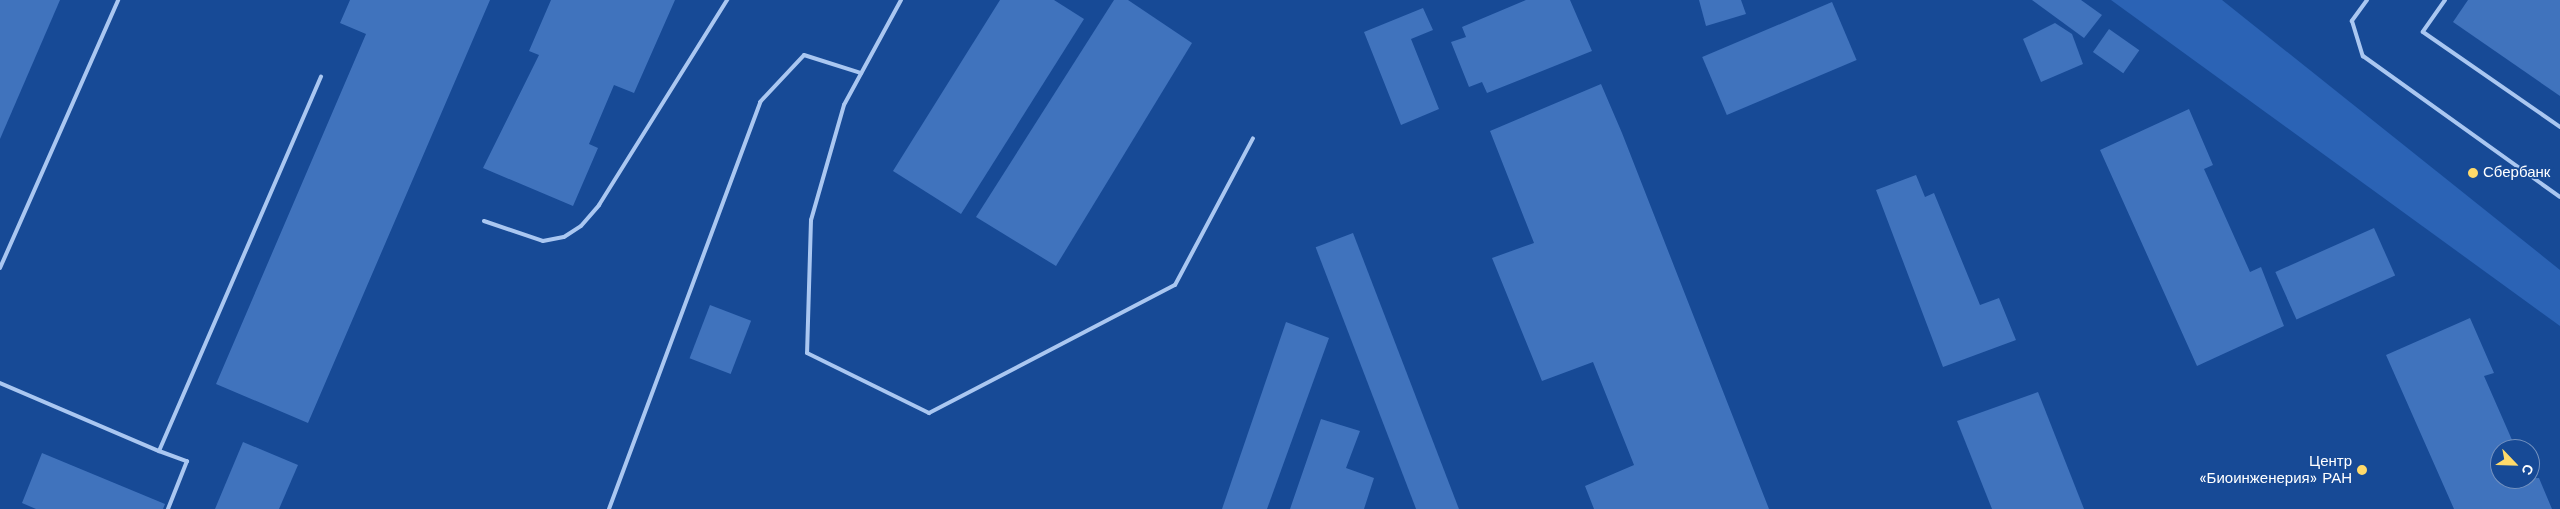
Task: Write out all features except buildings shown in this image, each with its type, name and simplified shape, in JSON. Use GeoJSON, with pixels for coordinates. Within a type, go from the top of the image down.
{"type":"FeatureCollection","features":[{"type":"Feature","properties":{"kind":"lane"},"geometry":{"type":"LineString","coordinates":[[0,268],[118,0]]}},
{"type":"Feature","properties":{"kind":"lane"},"geometry":{"type":"LineString","coordinates":[[484,221],[543,241],[564,237],[581,226],[599,205],[726,0]]}},
{"type":"Feature","properties":{"kind":"lane"},"geometry":{"type":"LineString","coordinates":[[901,0],[844,105],[811,220],[807,353],[928,413],[1175,285],[1253,138]]}},
{"type":"Feature","properties":{"kind":"lane"},"geometry":{"type":"LineString","coordinates":[[2367,0],[2352,21],[2363,56],[2560,197]]}},
{"type":"Feature","properties":{"kind":"lane"},"geometry":{"type":"LineString","coordinates":[[2445,0],[2423,32],[2560,127]]}},
{"type":"Feature","properties":{"kind":"lane"},"geometry":{"type":"LineString","coordinates":[[609,509],[760,102],[804,55],[861,73]]}},
{"type":"Feature","properties":{"kind":"lane"},"geometry":{"type":"LineString","coordinates":[[159,451],[321,77]]}},
{"type":"Feature","properties":{"kind":"lane"},"geometry":{"type":"LineString","coordinates":[[0,383],[159,451],[187,461],[168,509]]}},
{"type":"Feature","properties":{"kind":"shaded area"},"geometry":{"type":"Polygon","coordinates":[[[2111,0],[2222,0],[2560,270],[2560,326],[2111,0]]]}},
{"type":"Feature","properties":{"kind":"place","name":"Сбербанк"},"geometry":{"type":"Point","coordinates":[2473,173]}},
{"type":"Feature","properties":{"kind":"place","name":"Центр «Биоинженерия» РАН"},"geometry":{"type":"Point","coordinates":[2362,470]}}]}
